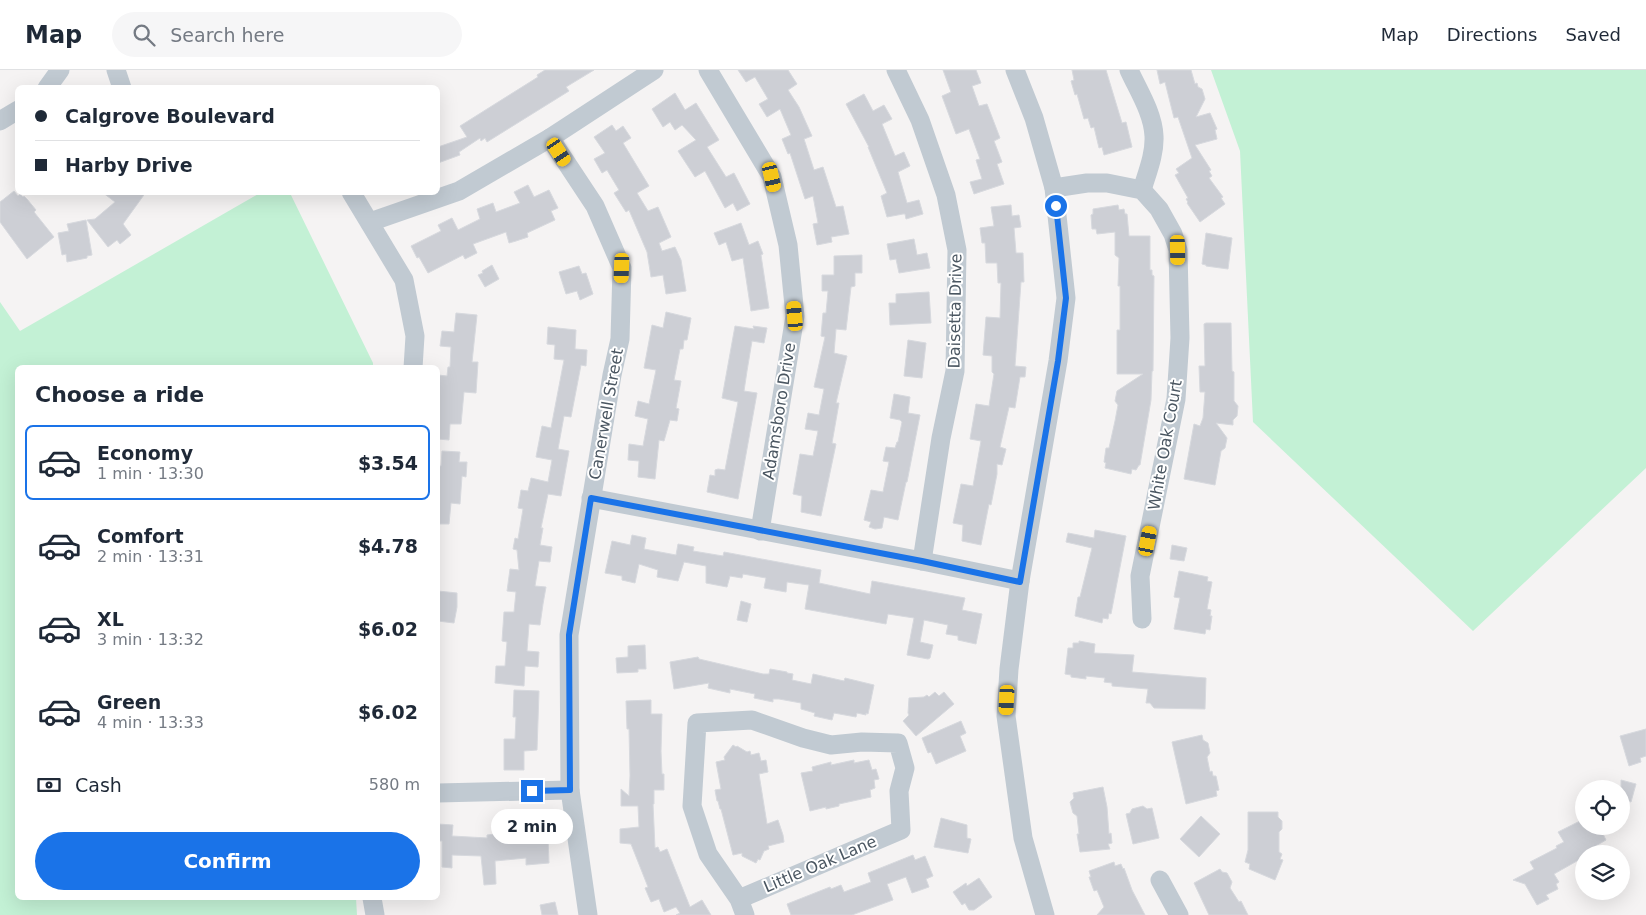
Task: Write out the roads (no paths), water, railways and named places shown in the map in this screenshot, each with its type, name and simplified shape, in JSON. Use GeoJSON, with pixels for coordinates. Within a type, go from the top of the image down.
{"type":"FeatureCollection","features":[{"type":"Feature","properties":{"kind":"street"},"geometry":{"type":"LineString","coordinates":[[49,85],[60,70]]}},
{"type":"Feature","properties":{"kind":"street"},"geometry":{"type":"LineString","coordinates":[[116,70],[121,85]]}},
{"type":"Feature","properties":{"kind":"street"},"geometry":{"type":"LineString","coordinates":[[370,222],[459,191],[550,138],[654,70]]}},
{"type":"Feature","properties":{"kind":"street","name":"Adamsboro Drive"},"geometry":{"type":"LineString","coordinates":[[708,70],[772,177],[788,245],[795,316],[760,531]]}},
{"type":"Feature","properties":{"kind":"street","name":"Daisetta Drive"},"geometry":{"type":"LineString","coordinates":[[896,70],[920,120],[943,185],[957,250],[954,371],[941,438],[922,561]]}},
{"type":"Feature","properties":{"kind":"street"},"geometry":{"type":"LineString","coordinates":[[1015,70],[1034,118],[1054,188],[1066,298],[1058,361],[1020,582],[1009,669],[1006,716],[1023,838],[1046,915]]}},
{"type":"Feature","properties":{"kind":"street"},"geometry":{"type":"LineString","coordinates":[[1054,188],[1087,182],[1108,183],[1142,190],[1152,154],[1154,136],[1150,116],[1129,70]]}},
{"type":"Feature","properties":{"kind":"street"},"geometry":{"type":"LineString","coordinates":[[0,121],[15,112]]}},
{"type":"Feature","properties":{"kind":"street","name":"Canerwell Street"},"geometry":{"type":"LineString","coordinates":[[550,138],[595,206],[622,268],[620,339],[591,498],[569,635],[570,790],[588,915]]}},
{"type":"Feature","properties":{"kind":"street","name":"White Oak Court"},"geometry":{"type":"LineString","coordinates":[[1142,190],[1159,209],[1173,234],[1178,250],[1180,338],[1176,399],[1140,576],[1142,619]]}},
{"type":"Feature","properties":{"kind":"street"},"geometry":{"type":"LineString","coordinates":[[353,195],[404,280],[415,336],[412,365]]}},
{"type":"Feature","properties":{"kind":"street"},"geometry":{"type":"LineString","coordinates":[[591,498],[922,561],[1020,582]]}},
{"type":"Feature","properties":{"kind":"street","name":"Little Oak Lane"},"geometry":{"type":"LineString","coordinates":[[752,720],[803,738],[831,745],[862,742],[898,743],[906,768],[899,790],[901,830],[742,907],[708,854],[692,806],[697,723],[752,720]]}},
{"type":"Feature","properties":{"kind":"street"},"geometry":{"type":"LineString","coordinates":[[440,794],[570,790]]}},
{"type":"Feature","properties":{"kind":"street"},"geometry":{"type":"LineString","coordinates":[[1160,880],[1179,915]]}},
{"type":"Feature","properties":{"kind":"street"},"geometry":{"type":"LineString","coordinates":[[372,900],[375,915]]}}]}
